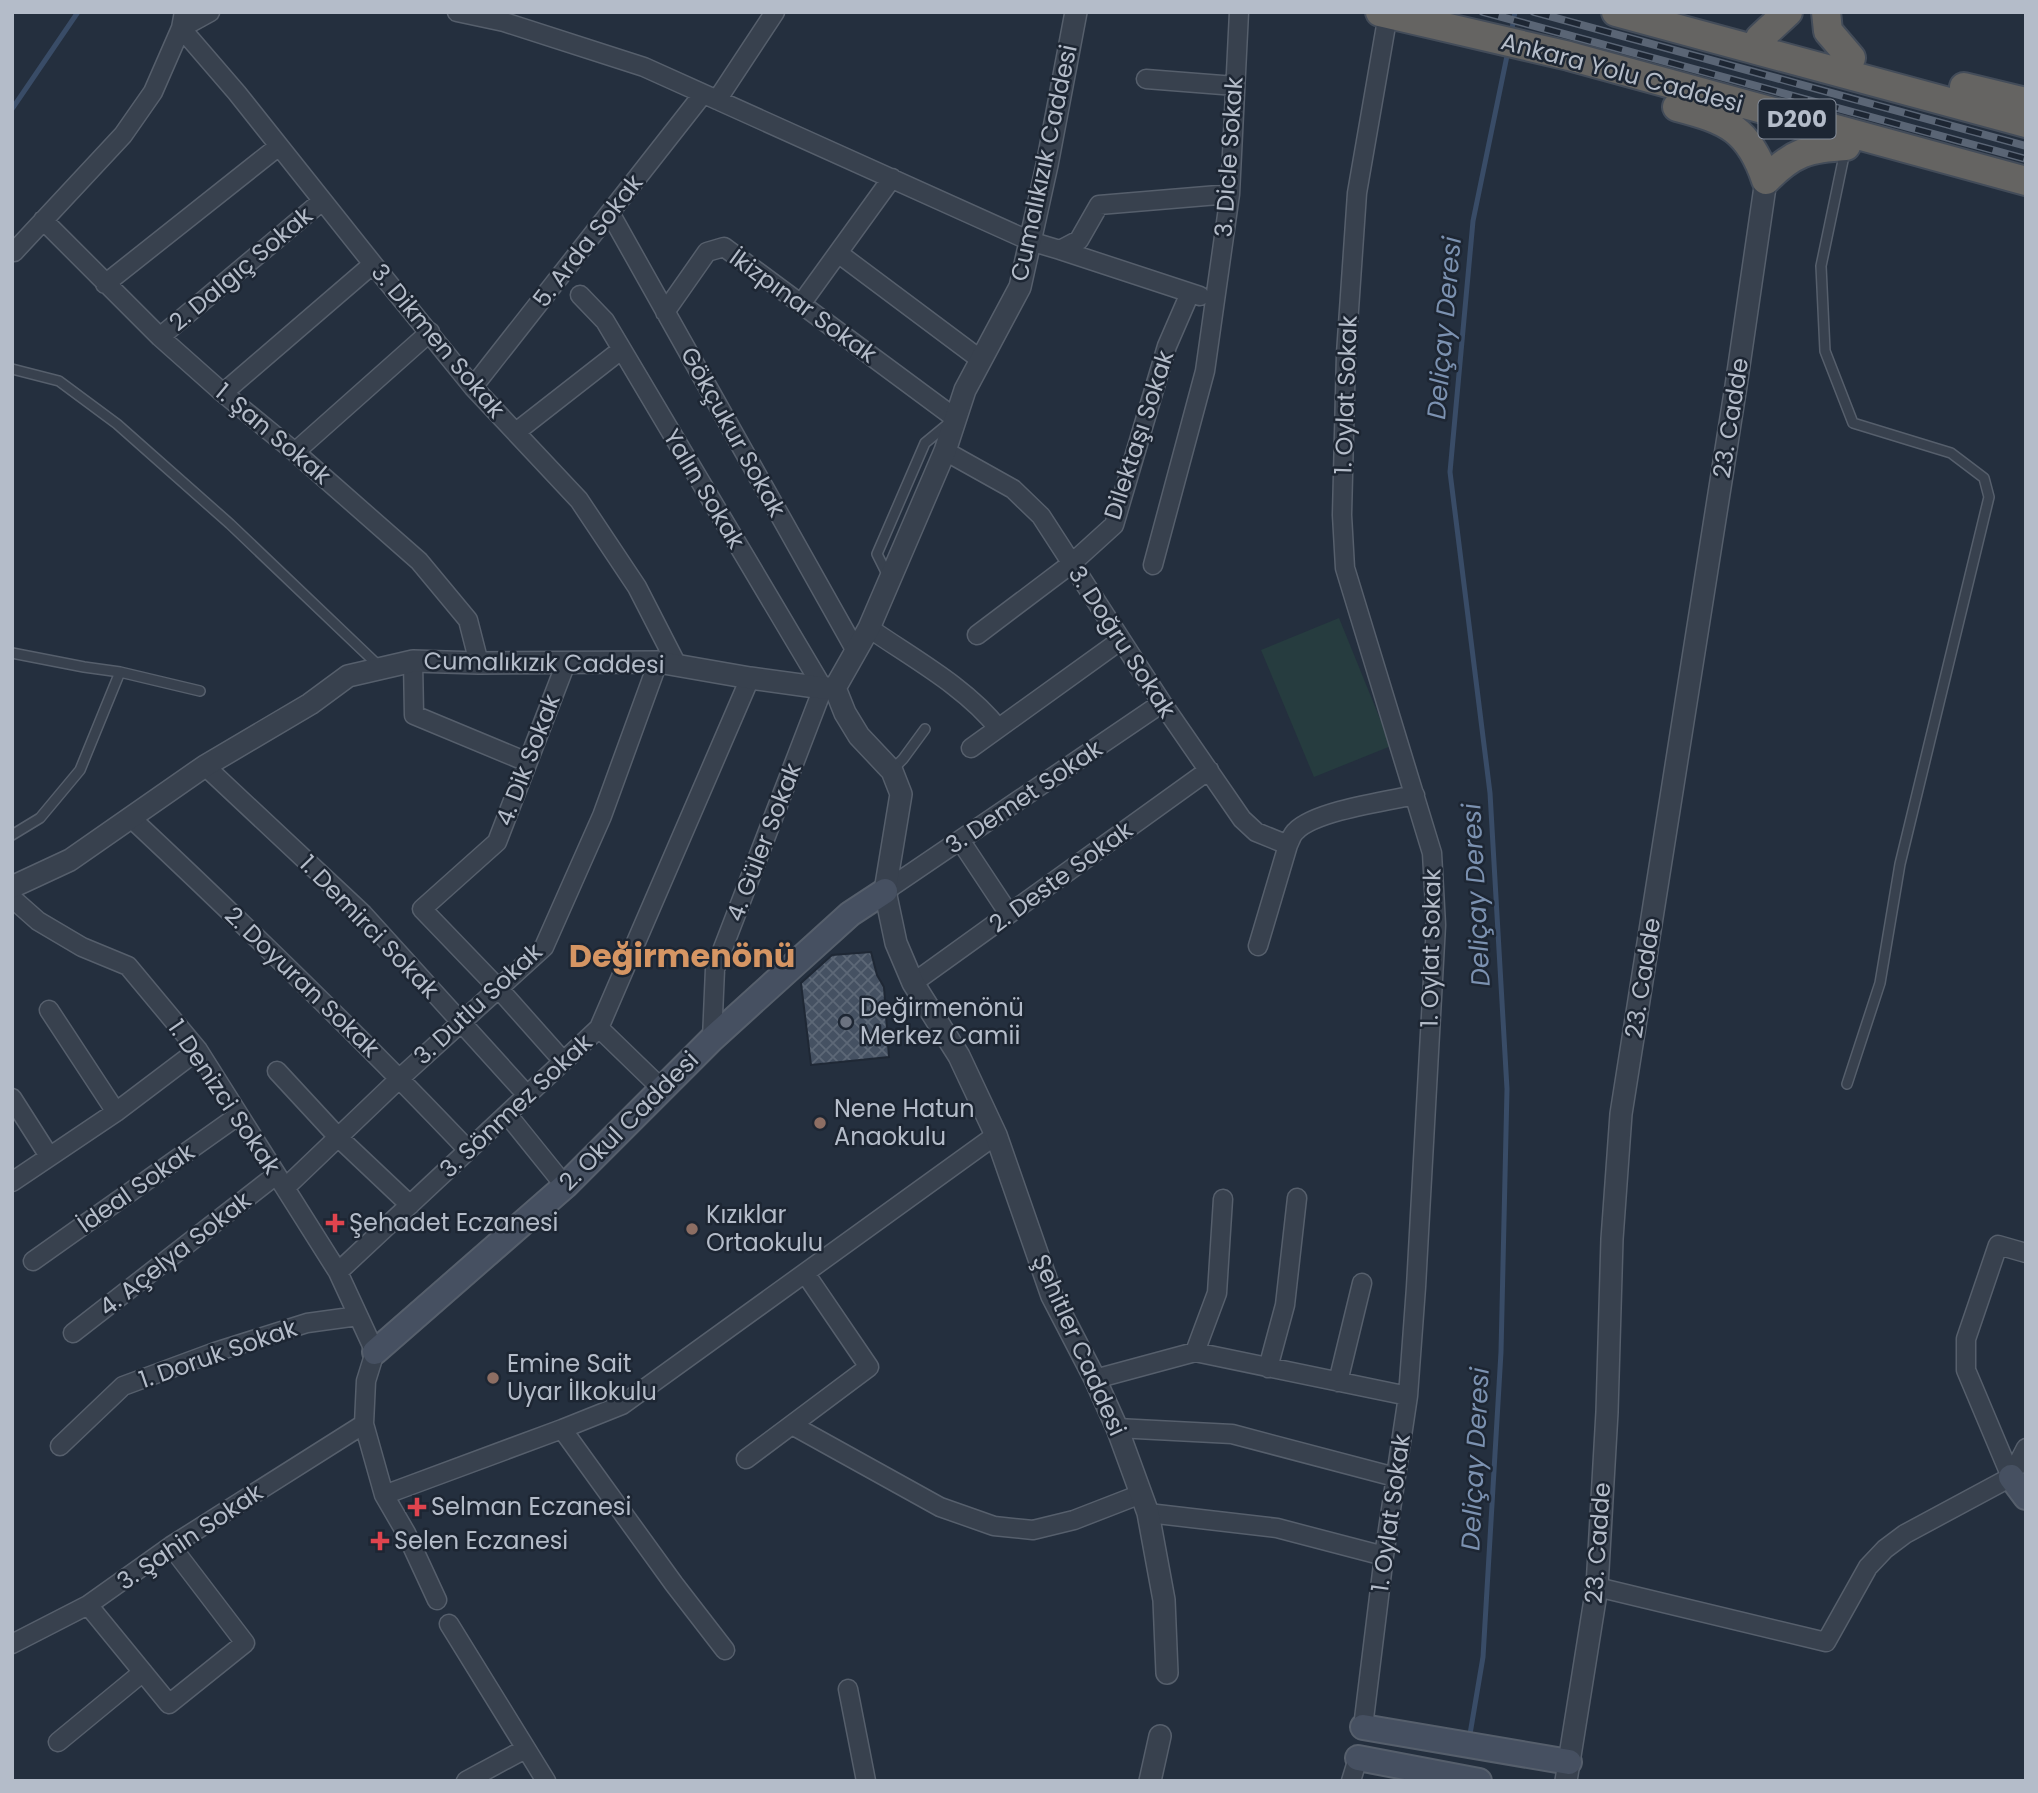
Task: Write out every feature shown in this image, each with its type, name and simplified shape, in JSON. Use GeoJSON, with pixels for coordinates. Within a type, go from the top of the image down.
{"type":"FeatureCollection","features":[{"type":"Feature","properties":{"kind":"highway","name":"D200"},"geometry":{"type":"LineString","coordinates":[[1616,12],[2026,123]]}},
{"type":"Feature","properties":{"kind":"highway"},"geometry":{"type":"LineString","coordinates":[[1760,38],[1788,12]]}},
{"type":"Feature","properties":{"kind":"highway"},"geometry":{"type":"LineString","coordinates":[[1826,12],[1828,31],[1851,58]]}},
{"type":"Feature","properties":{"kind":"highway","name":"Ankara Yolu Caddesi"},"geometry":{"type":"LineString","coordinates":[[1384,13],[1576,58],[2026,181]]}},
{"type":"Feature","properties":{"kind":"highway"},"geometry":{"type":"LineString","coordinates":[[1691,32],[1760,38],[2026,102]]}},
{"type":"Feature","properties":{"kind":"highway"},"geometry":{"type":"LineString","coordinates":[[1576,58],[1641,93],[1677,107],[1711,115],[1734,129],[1749,143],[1766,180],[1798,154],[1818,148],[1846,146]]}},
{"type":"Feature","properties":{"kind":"highway"},"geometry":{"type":"LineString","coordinates":[[1666,84],[1785,129],[2026,194]]}},
{"type":"Feature","properties":{"kind":"main road","name":"2. Okul Caddesi"},"geometry":{"type":"LineString","coordinates":[[375,1352],[565,1186],[712,1039],[850,914],[885,891]]}},
{"type":"Feature","properties":{"kind":"main road"},"geometry":{"type":"LineString","coordinates":[[2011,1477],[2026,1497]]}},
{"type":"Feature","properties":{"kind":"main road"},"geometry":{"type":"LineString","coordinates":[[1363,1727],[1567,1772]]}},
{"type":"Feature","properties":{"kind":"main road"},"geometry":{"type":"LineString","coordinates":[[1354,1769],[1479,1781]]}},
{"type":"Feature","properties":{"kind":"street"},"geometry":{"type":"LineString","coordinates":[[14,252],[123,135],[153,92],[183,20],[210,12]]}},
{"type":"Feature","properties":{"kind":"street"},"geometry":{"type":"LineString","coordinates":[[457,12],[507,17],[644,67],[1030,241],[1214,301]]}},
{"type":"Feature","properties":{"kind":"street","name":"5. Arda Sokak"},"geometry":{"type":"LineString","coordinates":[[473,387],[610,214],[710,97],[775,12]]}},
{"type":"Feature","properties":{"kind":"street","name":"Cumalıkızık Caddesi"},"geometry":{"type":"LineString","coordinates":[[12,887],[70,860],[205,766],[310,704],[348,676],[412,661],[667,664],[829,688],[869,628],[945,451],[964,390],[1020,286],[1047,165],[1076,12]]}},
{"type":"Feature","properties":{"kind":"street","name":"3. Dicle Sokak"},"geometry":{"type":"LineString","coordinates":[[1153,565],[1205,371],[1230,194],[1239,12]]}},
{"type":"Feature","properties":{"kind":"street","name":"1. Oylat Sokak"},"geometry":{"type":"LineString","coordinates":[[1363,1727],[1384,1556],[1408,1396],[1436,925],[1432,853],[1345,569],[1342,515],[1346,354],[1357,193],[1384,13]]}},
{"type":"Feature","properties":{"kind":"street","name":"3. Dikmen Sokak"},"geometry":{"type":"LineString","coordinates":[[183,20],[322,201],[473,387],[579,500],[637,587],[667,664]]}},
{"type":"Feature","properties":{"kind":"street"},"geometry":{"type":"LineString","coordinates":[[1146,79],[1235,86]]}},
{"type":"Feature","properties":{"kind":"street"},"geometry":{"type":"LineString","coordinates":[[106,284],[279,145]]}},
{"type":"Feature","properties":{"kind":"street"},"geometry":{"type":"LineString","coordinates":[[801,304],[892,178]]}},
{"type":"Feature","properties":{"kind":"street","name":"23. Cadde"},"geometry":{"type":"LineString","coordinates":[[1567,1772],[1597,1587],[1607,1412],[1612,1239],[1621,1114],[1766,180]]}},
{"type":"Feature","properties":{"kind":"street"},"geometry":{"type":"LineString","coordinates":[[1060,250],[1079,240],[1098,205],[1230,194]]}},
{"type":"Feature","properties":{"kind":"street","name":"2. Dalgıç Sokak"},"geometry":{"type":"LineString","coordinates":[[160,337],[322,201]]}},
{"type":"Feature","properties":{"kind":"street","name":"Gökçukur Sokak"},"geometry":{"type":"LineString","coordinates":[[610,214],[856,651]]}},
{"type":"Feature","properties":{"kind":"street","name":"1. Şan Sokak"},"geometry":{"type":"LineString","coordinates":[[43,220],[160,337],[419,561],[468,620],[479,663]]}},
{"type":"Feature","properties":{"kind":"street","name":"İkizpınar Sokak"},"geometry":{"type":"LineString","coordinates":[[665,312],[707,252],[724,247],[955,418]]}},
{"type":"Feature","properties":{"kind":"street"},"geometry":{"type":"LineString","coordinates":[[838,253],[981,359]]}},
{"type":"Feature","properties":{"kind":"street"},"geometry":{"type":"LineString","coordinates":[[223,393],[373,264]]}},
{"type":"Feature","properties":{"kind":"street","name":"Dilektaşı Sokak"},"geometry":{"type":"LineString","coordinates":[[977,635],[1071,564],[1114,524],[1167,345],[1189,293]]}},
{"type":"Feature","properties":{"kind":"street","name":"Yalın Sokak"},"geometry":{"type":"LineString","coordinates":[[580,295],[605,321],[829,688]]}},
{"type":"Feature","properties":{"kind":"street"},"geometry":{"type":"LineString","coordinates":[[295,452],[430,332]]}},
{"type":"Feature","properties":{"kind":"street"},"geometry":{"type":"LineString","coordinates":[[516,432],[621,350]]}},
{"type":"Feature","properties":{"kind":"street","name":"3. Doğru Sokak"},"geometry":{"type":"LineString","coordinates":[[945,451],[1013,489],[1041,516],[1162,703],[1242,818],[1256,832],[1288,845]]}},
{"type":"Feature","properties":{"kind":"street"},"geometry":{"type":"LineString","coordinates":[[869,628],[970,698],[998,728]]}},
{"type":"Feature","properties":{"kind":"street"},"geometry":{"type":"LineString","coordinates":[[971,748],[1121,640]]}},
{"type":"Feature","properties":{"kind":"street"},"geometry":{"type":"LineString","coordinates":[[412,661],[414,715],[527,762]]}},
{"type":"Feature","properties":{"kind":"street","name":"4. Dik Sokak"},"geometry":{"type":"LineString","coordinates":[[499,989],[422,909],[496,842],[566,663]]}},
{"type":"Feature","properties":{"kind":"street","name":"3. Dutlu Sokak"},"geometry":{"type":"LineString","coordinates":[[280,1182],[338,1137],[544,947],[667,664]]}},
{"type":"Feature","properties":{"kind":"street","name":"3. Sönmez Sokak"},"geometry":{"type":"LineString","coordinates":[[338,1272],[599,1028],[750,678]]}},
{"type":"Feature","properties":{"kind":"street","name":"Şehitler Caddesi"},"geometry":{"type":"LineString","coordinates":[[829,688],[859,736],[891,771],[901,794],[885,891],[896,943],[913,983],[959,1056],[996,1135],[1052,1296],[1117,1428],[1144,1503],[1164,1600],[1167,1672]]}},
{"type":"Feature","properties":{"kind":"street","name":"4. Güler Sokak"},"geometry":{"type":"LineString","coordinates":[[712,1039],[715,969],[829,688]]}},
{"type":"Feature","properties":{"kind":"street","name":"3. Demet Sokak"},"geometry":{"type":"LineString","coordinates":[[885,891],[1162,703]]}},
{"type":"Feature","properties":{"kind":"street","name":"1. Demirci Sokak"},"geometry":{"type":"LineString","coordinates":[[205,766],[363,914],[527,1095]]}},
{"type":"Feature","properties":{"kind":"street","name":"2. Deste Sokak"},"geometry":{"type":"LineString","coordinates":[[913,983],[1209,770]]}},
{"type":"Feature","properties":{"kind":"street"},"geometry":{"type":"LineString","coordinates":[[1258,946],[1288,845],[1295,831],[1312,820],[1415,795]]}},
{"type":"Feature","properties":{"kind":"street","name":"2. Doyuran Sokak"},"geometry":{"type":"LineString","coordinates":[[131,818],[284,962],[468,1150]]}},
{"type":"Feature","properties":{"kind":"street"},"geometry":{"type":"LineString","coordinates":[[960,841],[1009,914]]}},
{"type":"Feature","properties":{"kind":"street","name":"1. Denizci Sokak"},"geometry":{"type":"LineString","coordinates":[[12,898],[38,921],[82,947],[128,966],[198,1050],[338,1272],[375,1352]]}},
{"type":"Feature","properties":{"kind":"street"},"geometry":{"type":"LineString","coordinates":[[499,989],[563,1061]]}},
{"type":"Feature","properties":{"kind":"street"},"geometry":{"type":"LineString","coordinates":[[49,1010],[116,1112]]}},
{"type":"Feature","properties":{"kind":"street"},"geometry":{"type":"LineString","coordinates":[[599,1028],[662,1089]]}},
{"type":"Feature","properties":{"kind":"street"},"geometry":{"type":"LineString","coordinates":[[12,1182],[116,1112],[198,1050]]}},
{"type":"Feature","properties":{"kind":"street"},"geometry":{"type":"LineString","coordinates":[[277,1071],[338,1137],[410,1205]]}},
{"type":"Feature","properties":{"kind":"street"},"geometry":{"type":"LineString","coordinates":[[12,1098],[49,1156]]}},
{"type":"Feature","properties":{"kind":"street"},"geometry":{"type":"LineString","coordinates":[[507,1114],[565,1186]]}},
{"type":"Feature","properties":{"kind":"street","name":"İdeal Sokak"},"geometry":{"type":"LineString","coordinates":[[33,1261],[239,1115]]}},
{"type":"Feature","properties":{"kind":"street"},"geometry":{"type":"LineString","coordinates":[[384,1495],[622,1405],[996,1135]]}},
{"type":"Feature","properties":{"kind":"street","name":"4. Açelya Sokak"},"geometry":{"type":"LineString","coordinates":[[74,1333],[280,1182]]}},
{"type":"Feature","properties":{"kind":"street"},"geometry":{"type":"LineString","coordinates":[[1268,1368],[1285,1305],[1297,1198]]}},
{"type":"Feature","properties":{"kind":"street"},"geometry":{"type":"LineString","coordinates":[[1195,1352],[1217,1293],[1223,1199]]}},
{"type":"Feature","properties":{"kind":"street"},"geometry":{"type":"LineString","coordinates":[[2011,1477],[1966,1370],[1966,1339],[1998,1245],[2026,1253]]}},
{"type":"Feature","properties":{"kind":"street"},"geometry":{"type":"LineString","coordinates":[[746,1459],[869,1367],[804,1273]]}},
{"type":"Feature","properties":{"kind":"street"},"geometry":{"type":"LineString","coordinates":[[1338,1382],[1362,1283]]}},
{"type":"Feature","properties":{"kind":"street","name":"1. Doruk Sokak"},"geometry":{"type":"LineString","coordinates":[[60,1446],[123,1386],[215,1352],[307,1323],[358,1316]]}},
{"type":"Feature","properties":{"kind":"street"},"geometry":{"type":"LineString","coordinates":[[375,1352],[366,1381],[364,1424],[384,1495],[437,1600]]}},
{"type":"Feature","properties":{"kind":"street"},"geometry":{"type":"LineString","coordinates":[[1095,1379],[1195,1352],[1408,1396]]}},
{"type":"Feature","properties":{"kind":"street","name":"3. Şahin Sokak"},"geometry":{"type":"LineString","coordinates":[[12,1644],[88,1605],[171,1546],[364,1424]]}},
{"type":"Feature","properties":{"kind":"street"},"geometry":{"type":"LineString","coordinates":[[792,1425],[940,1507],[994,1526],[1033,1530],[1144,1503],[1277,1528],[1384,1556]]}},
{"type":"Feature","properties":{"kind":"street"},"geometry":{"type":"LineString","coordinates":[[1117,1428],[1232,1434],[1395,1478]]}},
{"type":"Feature","properties":{"kind":"street"},"geometry":{"type":"LineString","coordinates":[[562,1429],[725,1650]]}},
{"type":"Feature","properties":{"kind":"street"},"geometry":{"type":"LineString","coordinates":[[1597,1587],[1826,1642],[1868,1567],[1885,1549],[1905,1534],[2011,1477],[2026,1448]]}},
{"type":"Feature","properties":{"kind":"street"},"geometry":{"type":"LineString","coordinates":[[88,1605],[169,1704],[245,1643],[171,1546]]}},
{"type":"Feature","properties":{"kind":"street"},"geometry":{"type":"LineString","coordinates":[[449,1624],[545,1781]]}},
{"type":"Feature","properties":{"kind":"street"},"geometry":{"type":"LineString","coordinates":[[58,1742],[143,1672]]}},
{"type":"Feature","properties":{"kind":"street"},"geometry":{"type":"LineString","coordinates":[[848,1689],[866,1781]]}},
{"type":"Feature","properties":{"kind":"street"},"geometry":{"type":"LineString","coordinates":[[1150,1781],[1160,1736]]}},
{"type":"Feature","properties":{"kind":"street"},"geometry":{"type":"LineString","coordinates":[[466,1781],[525,1749]]}},
{"type":"Feature","properties":{"kind":"lane"},"geometry":{"type":"LineString","coordinates":[[1846,146],[1821,266],[1825,351],[1839,390],[1853,423],[1951,453],[1984,478],[1989,497],[1900,863],[1880,982],[1847,1084]]}},
{"type":"Feature","properties":{"kind":"lane"},"geometry":{"type":"LineString","coordinates":[[12,369],[58,381],[117,424],[230,524],[381,668]]}},
{"type":"Feature","properties":{"kind":"lane"},"geometry":{"type":"LineString","coordinates":[[890,580],[877,554],[925,443],[955,418]]}},
{"type":"Feature","properties":{"kind":"lane"},"geometry":{"type":"LineString","coordinates":[[12,653],[120,672],[200,691]]}},
{"type":"Feature","properties":{"kind":"lane"},"geometry":{"type":"LineString","coordinates":[[12,835],[40,818],[80,770],[120,672]]}},
{"type":"Feature","properties":{"kind":"lane"},"geometry":{"type":"LineString","coordinates":[[891,771],[925,729]]}},
{"type":"Feature","properties":{"kind":"green space"},"geometry":{"type":"Polygon","coordinates":[[[1339,618],[1391,746],[1314,777],[1261,650],[1339,618]]]}},
{"type":"Feature","properties":{"kind":"building","name":"Değirmenönü Merkez Camii"},"geometry":{"type":"Polygon","coordinates":[[[871,952],[877,975],[884,987],[889,1057],[811,1065],[801,983],[832,955],[871,952]]]}},
{"type":"Feature","properties":{"kind":"waterway"},"geometry":{"type":"LineString","coordinates":[[12,109],[78,12]]}},
{"type":"Feature","properties":{"kind":"waterway","name":"Deliçay Deresi"},"geometry":{"type":"LineString","coordinates":[[1511,34],[1515,12]]}},
{"type":"Feature","properties":{"kind":"waterway","name":"Deliçay Deresi"},"geometry":{"type":"LineString","coordinates":[[1469,1740],[1483,1657],[1501,1352],[1507,1089],[1490,793],[1450,472],[1473,221],[1508,51]]}},
{"type":"Feature","properties":{"kind":"railway"},"geometry":{"type":"LineString","coordinates":[[1483,12],[2026,159]]}},
{"type":"Feature","properties":{"kind":"railway"},"geometry":{"type":"LineString","coordinates":[[1534,12],[2026,146]]}},
{"type":"Feature","properties":{"kind":"place","name":"Değirmenönü Merkez Camii"},"geometry":{"type":"Point","coordinates":[846,1022]}},
{"type":"Feature","properties":{"kind":"place","name":"Nene Hatun Anaokulu"},"geometry":{"type":"Point","coordinates":[820,1123]}},
{"type":"Feature","properties":{"kind":"place","name":"Şehadet Eczanesi"},"geometry":{"type":"Point","coordinates":[335,1223]}},
{"type":"Feature","properties":{"kind":"place","name":"Kızıklar Ortaokulu"},"geometry":{"type":"Point","coordinates":[692,1229]}},
{"type":"Feature","properties":{"kind":"place","name":"Emine Sait Uyar İlkokulu"},"geometry":{"type":"Point","coordinates":[493,1378]}},
{"type":"Feature","properties":{"kind":"place","name":"Selman Eczanesi"},"geometry":{"type":"Point","coordinates":[417,1507]}},
{"type":"Feature","properties":{"kind":"place","name":"Selen Eczanesi"},"geometry":{"type":"Point","coordinates":[380,1541]}},
{"type":"Feature","properties":{"kind":"district","name":"Değirmenönü"},"geometry":{"type":"Point","coordinates":[682,956]}}]}
